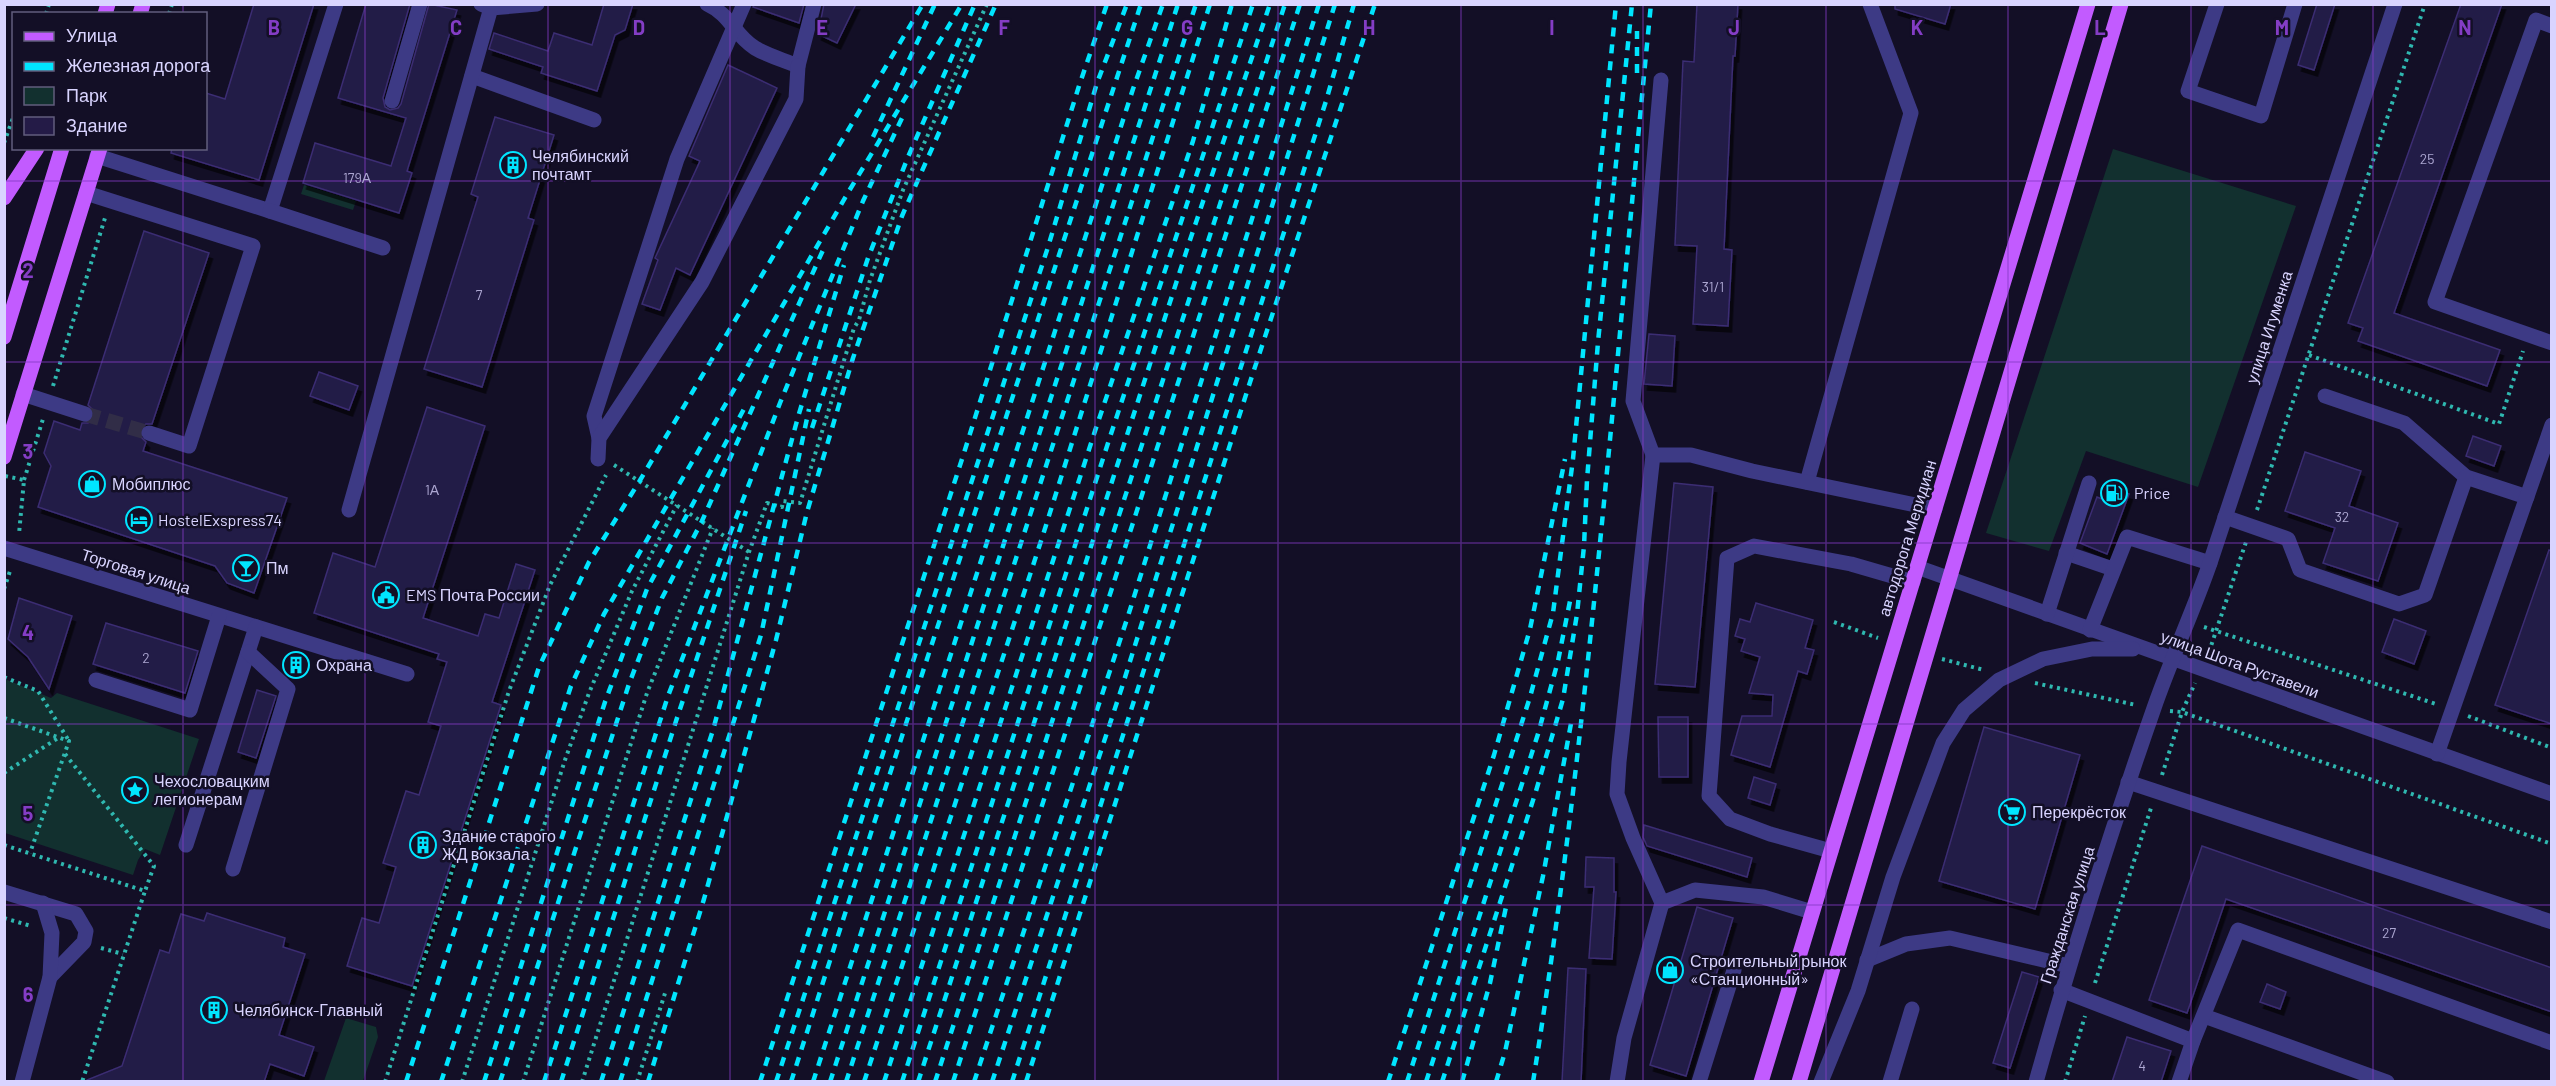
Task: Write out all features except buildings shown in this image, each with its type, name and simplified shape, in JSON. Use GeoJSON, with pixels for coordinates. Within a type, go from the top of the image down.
{"type":"FeatureCollection","features":[{"type":"Feature","properties":{"kind":"main road","name":"автодорога Меридиан"},"geometry":{"type":"LineString","coordinates":[[1761,1082],[2088,4]]}},
{"type":"Feature","properties":{"kind":"main road"},"geometry":{"type":"LineString","coordinates":[[1799,1082],[2121,4]]}},
{"type":"Feature","properties":{"kind":"main road"},"geometry":{"type":"LineString","coordinates":[[4,198],[36,150]]}},
{"type":"Feature","properties":{"kind":"main road"},"geometry":{"type":"LineString","coordinates":[[5,334],[61,150]]}},
{"type":"Feature","properties":{"kind":"main road"},"geometry":{"type":"LineString","coordinates":[[4,457],[98,152]]}},
{"type":"Feature","properties":{"kind":"street"},"geometry":{"type":"LineString","coordinates":[[270,211],[336,4]]}},
{"type":"Feature","properties":{"kind":"street"},"geometry":{"type":"LineString","coordinates":[[392,101],[420,4]]}},
{"type":"Feature","properties":{"kind":"street"},"geometry":{"type":"LineString","coordinates":[[349,510],[472,75],[488,6],[537,4]]}},
{"type":"Feature","properties":{"kind":"street"},"geometry":{"type":"LineString","coordinates":[[707,4],[721,11],[754,48],[798,66]]}},
{"type":"Feature","properties":{"kind":"street"},"geometry":{"type":"LineString","coordinates":[[605,461],[594,416],[676,159],[744,4]]}},
{"type":"Feature","properties":{"kind":"street"},"geometry":{"type":"LineString","coordinates":[[599,438],[702,282],[796,99],[798,66],[813,4]]}},
{"type":"Feature","properties":{"kind":"street"},"geometry":{"type":"LineString","coordinates":[[1807,482],[1911,113],[1870,4]]}},
{"type":"Feature","properties":{"kind":"street"},"geometry":{"type":"LineString","coordinates":[[2217,4],[2188,91],[2261,116],[2295,4]]}},
{"type":"Feature","properties":{"kind":"street","name":"улица Игуменка"},"geometry":{"type":"LineString","coordinates":[[2172,658],[2189,622],[2210,563],[2394,4]]}},
{"type":"Feature","properties":{"kind":"street"},"geometry":{"type":"LineString","coordinates":[[2552,26],[2536,20],[2435,302],[2552,344]]}},
{"type":"Feature","properties":{"kind":"street"},"geometry":{"type":"LineString","coordinates":[[472,75],[594,120]]}},
{"type":"Feature","properties":{"kind":"street"},"geometry":{"type":"LineString","coordinates":[[1617,1082],[1624,1038],[1662,903],[1633,838],[1617,794],[1618,762],[1653,455],[1633,401],[1660,80]]}},
{"type":"Feature","properties":{"kind":"street"},"geometry":{"type":"LineString","coordinates":[[98,152],[383,248]]}},
{"type":"Feature","properties":{"kind":"street"},"geometry":{"type":"LineString","coordinates":[[86,193],[254,246],[189,446],[149,433]]}},
{"type":"Feature","properties":{"kind":"street"},"geometry":{"type":"LineString","coordinates":[[23,394],[86,414]]}},
{"type":"Feature","properties":{"kind":"street"},"geometry":{"type":"LineString","coordinates":[[2325,396],[2404,423],[2466,477],[2527,497]]}},
{"type":"Feature","properties":{"kind":"street"},"geometry":{"type":"LineString","coordinates":[[2437,754],[2552,425]]}},
{"type":"Feature","properties":{"kind":"street"},"geometry":{"type":"LineString","coordinates":[[1653,455],[1691,455],[1752,471],[1935,508]]}},
{"type":"Feature","properties":{"kind":"street"},"geometry":{"type":"LineString","coordinates":[[2224,518],[2288,539],[2300,570],[2399,604],[2425,595],[2466,477]]}},
{"type":"Feature","properties":{"kind":"street"},"geometry":{"type":"LineString","coordinates":[[2047,614],[2089,483]]}},
{"type":"Feature","properties":{"kind":"street"},"geometry":{"type":"LineString","coordinates":[[2090,630],[2127,537],[2210,563]]}},
{"type":"Feature","properties":{"kind":"street","name":"улица Шота Руставели"},"geometry":{"type":"LineString","coordinates":[[1831,851],[1770,834],[1730,819],[1709,795],[1727,558],[1754,546],[1949,579],[2552,794]]}},
{"type":"Feature","properties":{"kind":"street","name":"Торговая улица"},"geometry":{"type":"LineString","coordinates":[[11,550],[407,674]]}},
{"type":"Feature","properties":{"kind":"street"},"geometry":{"type":"LineString","coordinates":[[2066,553],[2113,569]]}},
{"type":"Feature","properties":{"kind":"street"},"geometry":{"type":"LineString","coordinates":[[96,680],[190,710],[219,616]]}},
{"type":"Feature","properties":{"kind":"street"},"geometry":{"type":"LineString","coordinates":[[186,845],[256,627]]}},
{"type":"Feature","properties":{"kind":"street"},"geometry":{"type":"LineString","coordinates":[[1821,1082],[1858,991],[1893,877],[1942,743],[1964,710],[1999,680],[2043,660],[2092,649],[2145,649]]}},
{"type":"Feature","properties":{"kind":"street"},"geometry":{"type":"LineString","coordinates":[[233,869],[288,688],[248,652]]}},
{"type":"Feature","properties":{"kind":"street","name":"Гражданская улица"},"geometry":{"type":"LineString","coordinates":[[2036,1082],[2061,990],[2128,782],[2172,658]]}},
{"type":"Feature","properties":{"kind":"street"},"geometry":{"type":"LineString","coordinates":[[2128,782],[2552,922]]}},
{"type":"Feature","properties":{"kind":"street"},"geometry":{"type":"LineString","coordinates":[[1662,903],[1695,890],[1763,897],[1812,912]]}},
{"type":"Feature","properties":{"kind":"street"},"geometry":{"type":"LineString","coordinates":[[4,892],[76,914],[86,931],[84,942],[50,977]]}},
{"type":"Feature","properties":{"kind":"street"},"geometry":{"type":"LineString","coordinates":[[22,1082],[50,977],[52,933],[43,903]]}},
{"type":"Feature","properties":{"kind":"street"},"geometry":{"type":"LineString","coordinates":[[2180,1082],[2193,1041],[2238,930],[2552,1043]]}},
{"type":"Feature","properties":{"kind":"street"},"geometry":{"type":"LineString","coordinates":[[1867,960],[1906,944],[1950,938],[2069,966]]}},
{"type":"Feature","properties":{"kind":"street"},"geometry":{"type":"LineString","coordinates":[[1699,1082],[1734,970]]}},
{"type":"Feature","properties":{"kind":"street"},"geometry":{"type":"LineString","coordinates":[[2061,990],[2193,1041]]}},
{"type":"Feature","properties":{"kind":"street"},"geometry":{"type":"LineString","coordinates":[[1890,1082],[1912,1009]]}},
{"type":"Feature","properties":{"kind":"street"},"geometry":{"type":"LineString","coordinates":[[2204,1016],[2387,1082]]}},
{"type":"Feature","properties":{"kind":"path"},"geometry":{"type":"LineString","coordinates":[[582,1082],[749,552],[767,503],[782,507],[783,501],[800,503],[854,328],[860,320],[870,280],[903,190],[987,4]]}},
{"type":"Feature","properties":{"kind":"path"},"geometry":{"type":"LineString","coordinates":[[4,143],[12,121]]}},
{"type":"Feature","properties":{"kind":"path"},"geometry":{"type":"LineString","coordinates":[[4,589],[24,480],[110,200]]}},
{"type":"Feature","properties":{"kind":"path"},"geometry":{"type":"LineString","coordinates":[[2309,355],[2499,424],[2529,335]]}},
{"type":"Feature","properties":{"kind":"path"},"geometry":{"type":"LineString","coordinates":[[385,1082],[509,691],[550,585],[605,461],[749,552]]}},
{"type":"Feature","properties":{"kind":"path"},"geometry":{"type":"LineString","coordinates":[[4,476],[24,480]]}},
{"type":"Feature","properties":{"kind":"path"},"geometry":{"type":"LineString","coordinates":[[462,1082],[565,760],[589,693],[632,591],[676,505]]}},
{"type":"Feature","properties":{"kind":"path"},"geometry":{"type":"LineString","coordinates":[[523,1082],[647,693],[713,528]]}},
{"type":"Feature","properties":{"kind":"path"},"geometry":{"type":"LineString","coordinates":[[2189,622],[2452,710],[2552,748]]}},
{"type":"Feature","properties":{"kind":"path"},"geometry":{"type":"LineString","coordinates":[[4,676],[38,691],[69,741]]}},
{"type":"Feature","properties":{"kind":"path"},"geometry":{"type":"LineString","coordinates":[[2182,712],[2552,844]]}},
{"type":"Feature","properties":{"kind":"path"},"geometry":{"type":"LineString","coordinates":[[4,718],[69,741]]}},
{"type":"Feature","properties":{"kind":"path"},"geometry":{"type":"LineString","coordinates":[[4,773],[58,737]]}},
{"type":"Feature","properties":{"kind":"path"},"geometry":{"type":"LineString","coordinates":[[30,853],[69,741]]}},
{"type":"Feature","properties":{"kind":"path"},"geometry":{"type":"LineString","coordinates":[[64,753],[154,866],[145,891]]}},
{"type":"Feature","properties":{"kind":"path"},"geometry":{"type":"LineString","coordinates":[[637,1082],[666,990]]}},
{"type":"Feature","properties":{"kind":"green space"},"geometry":{"type":"Polygon","coordinates":[[[2113,149],[2296,206],[2198,487],[2086,451],[2049,551],[1986,533],[2113,149]]]}},
{"type":"Feature","properties":{"kind":"green space"},"geometry":{"type":"Polygon","coordinates":[[[304,185],[356,201],[353,210],[301,194],[304,185]]]}},
{"type":"Feature","properties":{"kind":"green space"},"geometry":{"type":"Polygon","coordinates":[[[5,679],[51,698],[57,693],[199,739],[160,855],[145,849],[133,875],[5,833],[5,679]]]}},
{"type":"Feature","properties":{"kind":"green space"},"geometry":{"type":"Polygon","coordinates":[[[346,1018],[376,1027],[378,1037],[363,1081],[324,1081],[346,1018]]]}},
{"type":"Feature","properties":{"kind":"tunnel"},"geometry":{"type":"LineString","coordinates":[[85,414],[149,433]]}},
{"type":"Feature","properties":{"kind":"railway"},"geometry":{"type":"LineString","coordinates":[[406,1082],[539,667],[589,562],[639,482],[923,4]]}},
{"type":"Feature","properties":{"kind":"railway"},"geometry":{"type":"LineString","coordinates":[[873,137],[935,4]]}},
{"type":"Feature","properties":{"kind":"railway"},"geometry":{"type":"LineString","coordinates":[[441,1082],[571,686],[604,614],[849,191],[962,4]]}},
{"type":"Feature","properties":{"kind":"railway"},"geometry":{"type":"LineString","coordinates":[[812,428],[868,258],[908,157],[975,4]]}},
{"type":"Feature","properties":{"kind":"railway"},"geometry":{"type":"LineString","coordinates":[[648,1082],[704,899],[776,640],[807,512],[853,358],[902,216],[996,4]]}},
{"type":"Feature","properties":{"kind":"railway"},"geometry":{"type":"LineString","coordinates":[[760,1082],[1107,4]]}},
{"type":"Feature","properties":{"kind":"railway"},"geometry":{"type":"LineString","coordinates":[[776,1082],[1048,247],[1097,83],[1127,4]]}},
{"type":"Feature","properties":{"kind":"railway"},"geometry":{"type":"LineString","coordinates":[[791,1082],[1141,4]]}},
{"type":"Feature","properties":{"kind":"railway"},"geometry":{"type":"LineString","coordinates":[[813,1082],[1133,89],[1163,4]]}},
{"type":"Feature","properties":{"kind":"railway"},"geometry":{"type":"LineString","coordinates":[[830,1082],[1178,4]]}},
{"type":"Feature","properties":{"kind":"railway"},"geometry":{"type":"LineString","coordinates":[[846,1082],[1196,4]]}},
{"type":"Feature","properties":{"kind":"railway"},"geometry":{"type":"LineString","coordinates":[[864,1082],[1042,538],[1210,4]]}},
{"type":"Feature","properties":{"kind":"railway"},"geometry":{"type":"LineString","coordinates":[[884,1082],[1095,431],[1193,141],[1232,4]]}},
{"type":"Feature","properties":{"kind":"railway"},"geometry":{"type":"LineString","coordinates":[[902,1082],[1109,440],[1253,4]]}},
{"type":"Feature","properties":{"kind":"railway"},"geometry":{"type":"LineString","coordinates":[[918,1082],[1191,237],[1270,4]]}},
{"type":"Feature","properties":{"kind":"railway"},"geometry":{"type":"LineString","coordinates":[[935,1082],[1285,4]]}},
{"type":"Feature","properties":{"kind":"railway"},"geometry":{"type":"LineString","coordinates":[[953,1082],[1300,4]]}},
{"type":"Feature","properties":{"kind":"railway"},"geometry":{"type":"LineString","coordinates":[[974,1082],[1128,616],[1319,4]]}},
{"type":"Feature","properties":{"kind":"railway"},"geometry":{"type":"LineString","coordinates":[[992,1082],[1122,687],[1335,4]]}},
{"type":"Feature","properties":{"kind":"railway"},"geometry":{"type":"LineString","coordinates":[[1012,1082],[1326,101],[1354,4]]}},
{"type":"Feature","properties":{"kind":"railway"},"geometry":{"type":"LineString","coordinates":[[1026,1082],[1252,376],[1375,4]]}},
{"type":"Feature","properties":{"kind":"railway"},"geometry":{"type":"LineString","coordinates":[[1407,1082],[1530,697],[1553,613],[1573,459],[1616,4]]}},
{"type":"Feature","properties":{"kind":"railway"},"geometry":{"type":"LineString","coordinates":[[1442,1082],[1536,791],[1563,699],[1577,614],[1584,546],[1598,342],[1632,4]]}},
{"type":"Feature","properties":{"kind":"railway"},"geometry":{"type":"LineString","coordinates":[[1533,1082],[1553,948],[1586,679],[1651,4]]}},
{"type":"Feature","properties":{"kind":"railway"},"geometry":{"type":"LineString","coordinates":[[1637,31],[1637,73]]}},
{"type":"Feature","properties":{"kind":"railway"},"geometry":{"type":"LineString","coordinates":[[544,1082],[668,696],[780,403],[863,201],[902,118]]}},
{"type":"Feature","properties":{"kind":"railway"},"geometry":{"type":"LineString","coordinates":[[500,1082],[629,684],[662,598],[702,521],[823,250]]}},
{"type":"Feature","properties":{"kind":"railway"},"geometry":{"type":"LineString","coordinates":[[601,1082],[713,730],[798,417],[844,265]]}},
{"type":"Feature","properties":{"kind":"railway"},"geometry":{"type":"LineString","coordinates":[[484,1082],[605,702],[647,589],[745,407]]}},
{"type":"Feature","properties":{"kind":"railway"},"geometry":{"type":"LineString","coordinates":[[620,1082],[761,635],[809,409]]}},
{"type":"Feature","properties":{"kind":"railway"},"geometry":{"type":"LineString","coordinates":[[1388,1082],[1494,755],[1530,629],[1565,459]]}},
{"type":"Feature","properties":{"kind":"railway"},"geometry":{"type":"LineString","coordinates":[[561,1082],[677,718],[746,511]]}},
{"type":"Feature","properties":{"kind":"railway"},"geometry":{"type":"LineString","coordinates":[[1426,1082],[1538,734],[1558,661],[1571,596]]}},
{"type":"Feature","properties":{"kind":"railway"},"geometry":{"type":"LineString","coordinates":[[1496,1082],[1505,1052],[1543,876],[1572,718]]}},
{"type":"Feature","properties":{"kind":"railway"},"geometry":{"type":"LineString","coordinates":[[1462,1082],[1490,983],[1506,907]]}},
{"type":"Feature","properties":{"kind":"place","name":"Челябинский почтамт"},"geometry":{"type":"Point","coordinates":[513,165]}},
{"type":"Feature","properties":{"kind":"place","name":"Мобиплюс"},"geometry":{"type":"Point","coordinates":[92,484]}},
{"type":"Feature","properties":{"kind":"place","name":"Price"},"geometry":{"type":"Point","coordinates":[2114,493]}},
{"type":"Feature","properties":{"kind":"place","name":"HostelExspress74"},"geometry":{"type":"Point","coordinates":[139,520]}},
{"type":"Feature","properties":{"kind":"place","name":"Пм"},"geometry":{"type":"Point","coordinates":[246,568]}},
{"type":"Feature","properties":{"kind":"place","name":"EMS Почта России"},"geometry":{"type":"Point","coordinates":[386,595]}},
{"type":"Feature","properties":{"kind":"place","name":"Охрана"},"geometry":{"type":"Point","coordinates":[296,665]}},
{"type":"Feature","properties":{"kind":"place","name":"Чехословацким легионерам"},"geometry":{"type":"Point","coordinates":[135,790]}},
{"type":"Feature","properties":{"kind":"place","name":"Перекрёсток"},"geometry":{"type":"Point","coordinates":[2012,812]}},
{"type":"Feature","properties":{"kind":"place","name":"Здание старого ЖД вокзала"},"geometry":{"type":"Point","coordinates":[423,845]}},
{"type":"Feature","properties":{"kind":"place","name":"Строительный рынок «Станционный»"},"geometry":{"type":"Point","coordinates":[1670,970]}},
{"type":"Feature","properties":{"kind":"place","name":"Челябинск-Главный"},"geometry":{"type":"Point","coordinates":[214,1010]}}]}
